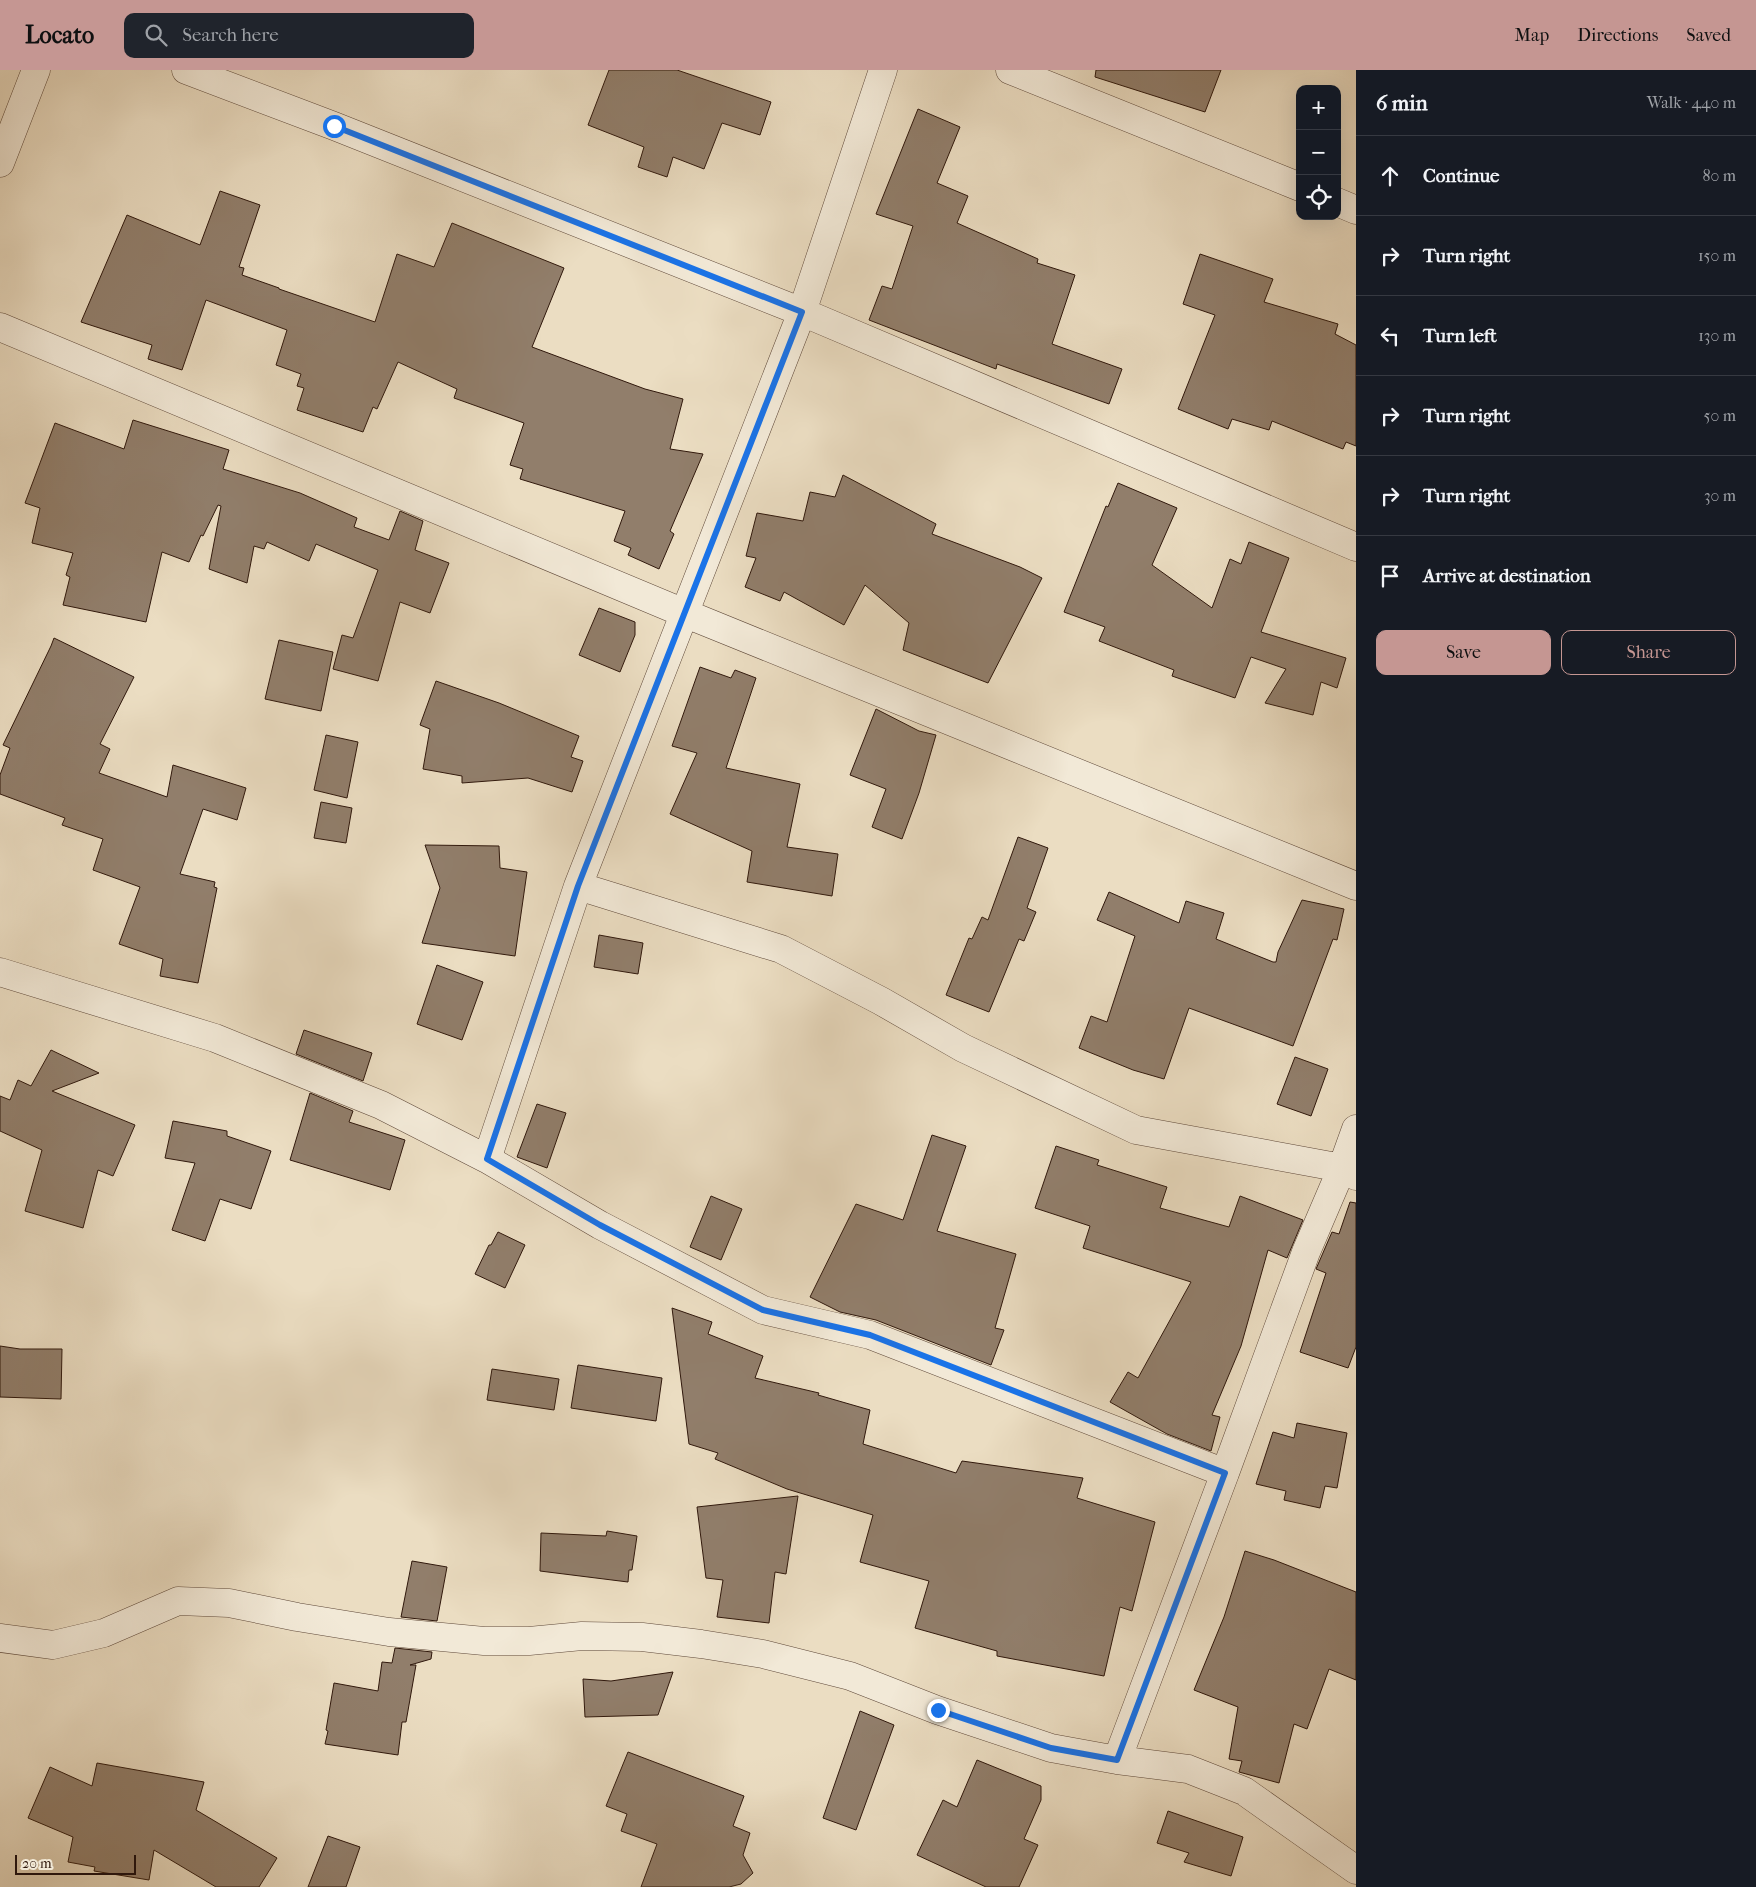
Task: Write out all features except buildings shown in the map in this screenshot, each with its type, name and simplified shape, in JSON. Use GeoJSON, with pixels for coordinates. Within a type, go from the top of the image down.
{"type":"FeatureCollection","features":[{"type":"Feature","properties":{"kind":"street"},"geometry":{"type":"LineString","coordinates":[[0,163],[36,70]]}},
{"type":"Feature","properties":{"kind":"street"},"geometry":{"type":"LineString","coordinates":[[186,70],[334,126],[802,312],[1356,548]]}},
{"type":"Feature","properties":{"kind":"street"},"geometry":{"type":"LineString","coordinates":[[487,1159],[578,886],[802,312],[883,70]]}},
{"type":"Feature","properties":{"kind":"street"},"geometry":{"type":"LineString","coordinates":[[1010,70],[1296,185]]}},
{"type":"Feature","properties":{"kind":"street"},"geometry":{"type":"LineString","coordinates":[[1341,204],[1356,210]]}},
{"type":"Feature","properties":{"kind":"street"},"geometry":{"type":"LineString","coordinates":[[0,327],[684,613],[1356,886]]}},
{"type":"Feature","properties":{"kind":"street"},"geometry":{"type":"LineString","coordinates":[[578,886],[781,949],[881,1001],[963,1048],[1136,1130],[1349,1172]]}},
{"type":"Feature","properties":{"kind":"street"},"geometry":{"type":"LineString","coordinates":[[0,972],[215,1038],[381,1105],[487,1159],[600,1225],[763,1310],[870,1335],[1225,1473]]}},
{"type":"Feature","properties":{"kind":"street"},"geometry":{"type":"LineString","coordinates":[[1117,1760],[1306,1252],[1349,1172],[1356,1129]]}},
{"type":"Feature","properties":{"kind":"street"},"geometry":{"type":"LineString","coordinates":[[0,1638],[52,1645],[104,1632],[178,1601],[229,1603],[297,1618],[388,1632],[484,1641],[582,1636],[642,1637],[763,1654],[850,1676],[938,1710],[1051,1748],[1188,1770],[1244,1791],[1356,1870]]}},
{"type":"Feature","properties":{"kind":"route"},"geometry":{"type":"LineString","coordinates":[[334,126],[802,312],[578,886],[487,1159],[600,1225],[763,1310],[870,1335],[1225,1473],[1171,1621],[1117,1760],[1051,1748],[938,1710]]}}]}
